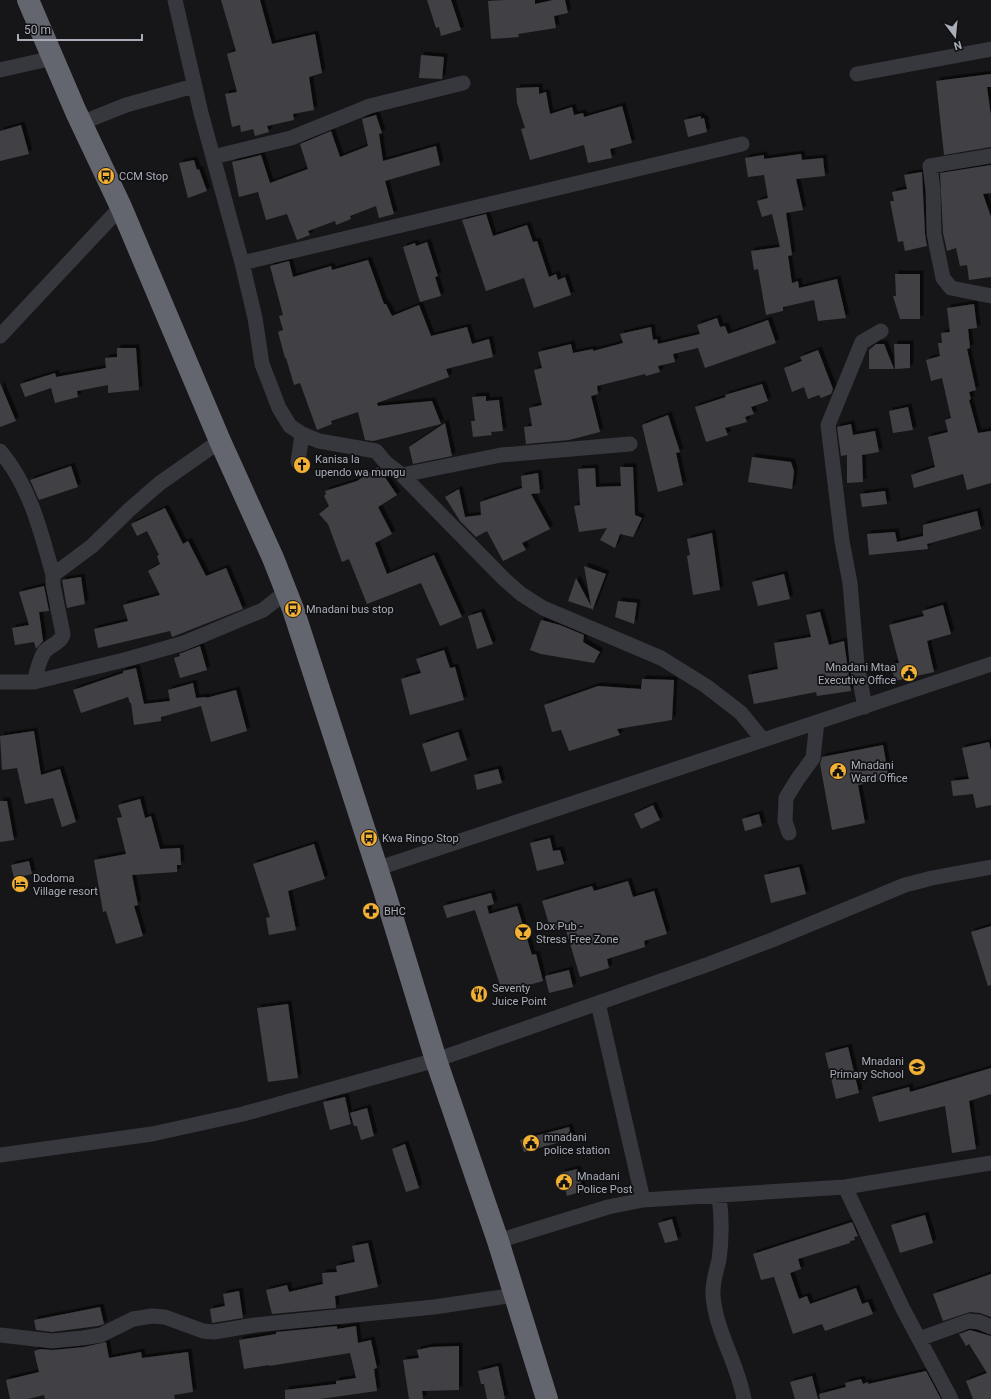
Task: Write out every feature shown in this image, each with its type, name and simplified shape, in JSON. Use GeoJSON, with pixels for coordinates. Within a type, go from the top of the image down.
{"type":"FeatureCollection","features":[{"type":"Feature","properties":{"kind":"highway"},"geometry":{"type":"LineString","coordinates":[[28,0],[81,123],[121,207],[220,441],[273,558],[286,592],[436,1060],[498,1241],[547,1399]]}},
{"type":"Feature","properties":{"kind":"street"},"geometry":{"type":"LineString","coordinates":[[175,0],[194,86],[242,263],[255,318],[262,364],[279,408],[290,426],[302,434],[319,441],[376,452],[386,463],[402,475],[496,571],[521,594],[543,608],[661,658],[706,686],[741,713],[763,740]]}},
{"type":"Feature","properties":{"kind":"street"},"geometry":{"type":"LineString","coordinates":[[856,74],[991,49]]}},
{"type":"Feature","properties":{"kind":"street"},"geometry":{"type":"LineString","coordinates":[[0,70],[53,58]]}},
{"type":"Feature","properties":{"kind":"street"},"geometry":{"type":"LineString","coordinates":[[213,157],[291,138],[370,106],[463,83]]}},
{"type":"Feature","properties":{"kind":"street"},"geometry":{"type":"LineString","coordinates":[[81,123],[126,105],[194,86]]}},
{"type":"Feature","properties":{"kind":"street"},"geometry":{"type":"LineString","coordinates":[[242,263],[742,144]]}},
{"type":"Feature","properties":{"kind":"street"},"geometry":{"type":"LineString","coordinates":[[991,156],[930,166],[933,191],[934,234],[943,278],[951,288],[991,296]]}},
{"type":"Feature","properties":{"kind":"street"},"geometry":{"type":"LineString","coordinates":[[0,336],[121,207]]}},
{"type":"Feature","properties":{"kind":"street"},"geometry":{"type":"LineString","coordinates":[[865,708],[857,665],[850,583],[842,541],[828,425],[862,342],[881,331]]}},
{"type":"Feature","properties":{"kind":"street"},"geometry":{"type":"LineString","coordinates":[[298,462],[302,434]]}},
{"type":"Feature","properties":{"kind":"street"},"geometry":{"type":"LineString","coordinates":[[53,575],[92,546],[129,510],[160,483],[220,441]]}},
{"type":"Feature","properties":{"kind":"street"},"geometry":{"type":"LineString","coordinates":[[402,475],[502,455],[630,444]]}},
{"type":"Feature","properties":{"kind":"street"},"geometry":{"type":"LineString","coordinates":[[0,451],[20,478],[27,493],[53,575],[53,585],[63,634],[60,640],[45,652],[40,661],[34,682]]}},
{"type":"Feature","properties":{"kind":"street"},"geometry":{"type":"LineString","coordinates":[[0,682],[34,682],[128,659],[184,643],[262,610],[286,592]]}},
{"type":"Feature","properties":{"kind":"street"},"geometry":{"type":"LineString","coordinates":[[376,869],[817,722],[865,708],[991,664]]}},
{"type":"Feature","properties":{"kind":"street"},"geometry":{"type":"LineString","coordinates":[[789,833],[784,821],[786,798],[813,758],[817,722]]}},
{"type":"Feature","properties":{"kind":"street"},"geometry":{"type":"LineString","coordinates":[[0,1155],[152,1134],[243,1114],[436,1060],[772,940],[905,885],[932,878],[991,867]]}},
{"type":"Feature","properties":{"kind":"street"},"geometry":{"type":"LineString","coordinates":[[598,1003],[644,1200]]}},
{"type":"Feature","properties":{"kind":"street"},"geometry":{"type":"LineString","coordinates":[[498,1241],[608,1208],[644,1200],[846,1187],[991,1163]]}},
{"type":"Feature","properties":{"kind":"street"},"geometry":{"type":"LineString","coordinates":[[846,1187],[903,1309],[951,1399]]}},
{"type":"Feature","properties":{"kind":"street"},"geometry":{"type":"LineString","coordinates":[[719,1196],[722,1220],[720,1248],[713,1286],[713,1297],[719,1322],[735,1365],[744,1399]]}},
{"type":"Feature","properties":{"kind":"street"},"geometry":{"type":"LineString","coordinates":[[0,1335],[52,1341],[76,1339],[101,1335],[133,1319],[152,1316],[165,1317],[203,1331],[214,1332],[255,1325],[434,1306],[514,1295]]}},
{"type":"Feature","properties":{"kind":"street"},"geometry":{"type":"LineString","coordinates":[[919,1339],[969,1321],[979,1322],[991,1327]]}},
{"type":"Feature","properties":{"kind":"building"},"geometry":{"type":"Polygon","coordinates":[[[221,0],[260,0],[272,44],[315,34],[322,73],[309,77],[314,110],[293,114],[294,120],[267,126],[269,132],[255,136],[253,129],[241,132],[240,125],[232,127],[225,94],[237,92],[227,54],[236,51],[221,0]]]}},
{"type":"Feature","properties":{"kind":"building"},"geometry":{"type":"Polygon","coordinates":[[[427,0],[451,0],[461,30],[441,36],[439,27],[436,28],[427,0]]]}},
{"type":"Feature","properties":{"kind":"building"},"geometry":{"type":"Polygon","coordinates":[[[535,0],[535,4],[553,0],[565,0],[568,13],[554,16],[556,28],[518,34],[519,37],[491,39],[488,1],[535,0]]]}},
{"type":"Feature","properties":{"kind":"building"},"geometry":{"type":"Polygon","coordinates":[[[421,55],[444,57],[442,79],[419,78],[421,55]]]}},
{"type":"Feature","properties":{"kind":"building"},"geometry":{"type":"Polygon","coordinates":[[[991,74],[991,87],[987,87],[991,116],[991,147],[944,155],[936,81],[991,74]]]}},
{"type":"Feature","properties":{"kind":"building"},"geometry":{"type":"Polygon","coordinates":[[[539,87],[539,94],[546,92],[550,114],[572,107],[574,115],[583,113],[584,117],[622,106],[632,143],[610,149],[612,158],[588,163],[584,145],[530,160],[521,129],[525,128],[517,103],[516,88],[539,87]]]}},
{"type":"Feature","properties":{"kind":"building"},"geometry":{"type":"Polygon","coordinates":[[[376,115],[382,133],[379,134],[383,161],[436,146],[440,165],[385,181],[394,214],[379,218],[376,206],[350,216],[351,219],[336,225],[335,221],[308,231],[310,235],[297,240],[287,214],[266,220],[258,192],[239,197],[232,162],[261,155],[270,183],[308,169],[300,144],[331,131],[340,157],[368,146],[362,119],[376,115]]]}},
{"type":"Feature","properties":{"kind":"building"},"geometry":{"type":"Polygon","coordinates":[[[701,116],[701,119],[704,118],[707,132],[688,137],[684,120],[701,116]]]}},
{"type":"Feature","properties":{"kind":"building"},"geometry":{"type":"Polygon","coordinates":[[[21,125],[29,154],[0,161],[0,131],[21,125]]]}},
{"type":"Feature","properties":{"kind":"building"},"geometry":{"type":"Polygon","coordinates":[[[801,154],[802,160],[823,158],[825,176],[796,179],[803,210],[786,213],[792,255],[788,256],[792,283],[798,281],[799,288],[837,279],[846,318],[818,321],[814,300],[783,307],[783,311],[766,315],[758,269],[754,270],[751,251],[780,247],[772,214],[762,217],[757,201],[768,198],[764,175],[748,177],[745,158],[764,155],[764,159],[801,154]]]}},
{"type":"Feature","properties":{"kind":"building"},"geometry":{"type":"Polygon","coordinates":[[[194,160],[207,191],[188,198],[179,163],[194,160]]]}},
{"type":"Feature","properties":{"kind":"building"},"geometry":{"type":"Polygon","coordinates":[[[991,165],[991,193],[983,194],[991,217],[991,277],[969,280],[967,265],[960,266],[956,248],[947,251],[943,233],[940,173],[991,165]]]}},
{"type":"Feature","properties":{"kind":"building"},"geometry":{"type":"Polygon","coordinates":[[[922,172],[927,246],[905,251],[903,241],[898,242],[890,201],[894,201],[892,192],[907,189],[904,175],[922,172]]]}},
{"type":"Feature","properties":{"kind":"building"},"geometry":{"type":"Polygon","coordinates":[[[486,214],[493,236],[527,225],[533,242],[537,241],[549,277],[556,274],[558,280],[565,277],[571,295],[534,308],[524,278],[486,291],[462,220],[486,214]]]}},
{"type":"Feature","properties":{"kind":"building"},"geometry":{"type":"Polygon","coordinates":[[[427,242],[438,276],[435,277],[441,296],[420,302],[403,247],[415,243],[416,246],[427,242]]]}},
{"type":"Feature","properties":{"kind":"building"},"geometry":{"type":"Polygon","coordinates":[[[368,260],[384,304],[386,304],[392,316],[419,305],[431,336],[467,327],[472,344],[489,339],[493,357],[446,369],[449,377],[377,403],[378,406],[432,401],[441,424],[373,441],[365,440],[358,412],[331,421],[332,424],[317,430],[300,383],[294,385],[285,358],[278,332],[283,330],[279,316],[283,315],[270,266],[289,261],[293,277],[331,266],[332,270],[368,260]]]}},
{"type":"Feature","properties":{"kind":"building"},"geometry":{"type":"Polygon","coordinates":[[[895,274],[920,274],[920,319],[900,319],[893,296],[896,296],[895,274]]]}},
{"type":"Feature","properties":{"kind":"building"},"geometry":{"type":"Polygon","coordinates":[[[974,304],[977,328],[968,329],[970,348],[967,349],[976,390],[969,392],[971,399],[969,400],[978,433],[991,431],[991,483],[967,490],[963,474],[914,488],[911,475],[935,467],[928,437],[948,432],[945,420],[951,418],[942,378],[931,381],[926,360],[940,356],[938,343],[942,343],[941,333],[950,332],[947,308],[974,304]]]}},
{"type":"Feature","properties":{"kind":"building"},"geometry":{"type":"Polygon","coordinates":[[[717,318],[720,327],[725,326],[728,334],[768,320],[776,343],[705,368],[698,348],[673,354],[675,362],[658,366],[660,372],[646,376],[645,374],[597,386],[598,394],[591,396],[600,432],[569,440],[526,444],[524,427],[532,426],[529,408],[542,405],[534,370],[542,368],[538,352],[571,344],[573,353],[593,349],[593,351],[623,343],[620,334],[651,327],[653,340],[657,339],[658,344],[700,334],[697,325],[717,318]]]}},
{"type":"Feature","properties":{"kind":"building"},"geometry":{"type":"Polygon","coordinates":[[[876,344],[884,344],[894,369],[869,369],[869,350],[876,344]]]}},
{"type":"Feature","properties":{"kind":"building"},"geometry":{"type":"Polygon","coordinates":[[[894,344],[910,344],[910,368],[895,369],[894,344]]]}},
{"type":"Feature","properties":{"kind":"building"},"geometry":{"type":"Polygon","coordinates":[[[117,348],[136,348],[139,390],[108,393],[108,385],[77,391],[78,397],[55,403],[51,388],[25,397],[20,384],[55,373],[56,377],[106,368],[105,358],[117,357],[117,348]]]}},
{"type":"Feature","properties":{"kind":"building"},"geometry":{"type":"Polygon","coordinates":[[[818,350],[833,389],[831,394],[821,398],[819,395],[808,399],[804,387],[792,392],[784,368],[802,361],[800,357],[818,350]]]}},
{"type":"Feature","properties":{"kind":"building"},"geometry":{"type":"Polygon","coordinates":[[[0,383],[16,421],[0,427],[0,383]]]}},
{"type":"Feature","properties":{"kind":"building"},"geometry":{"type":"Polygon","coordinates":[[[762,384],[768,401],[751,407],[754,414],[745,417],[747,422],[725,428],[728,435],[706,442],[695,407],[726,397],[725,395],[762,384]]]}},
{"type":"Feature","properties":{"kind":"building"},"geometry":{"type":"Polygon","coordinates":[[[486,396],[486,401],[499,400],[503,431],[491,432],[492,435],[473,437],[471,421],[475,421],[472,397],[486,396]]]}},
{"type":"Feature","properties":{"kind":"building"},"geometry":{"type":"Polygon","coordinates":[[[908,407],[913,430],[893,433],[889,411],[908,407]]]}},
{"type":"Feature","properties":{"kind":"building"},"geometry":{"type":"Polygon","coordinates":[[[668,415],[680,452],[676,453],[683,485],[658,492],[642,425],[668,415]]]}},
{"type":"Feature","properties":{"kind":"building"},"geometry":{"type":"Polygon","coordinates":[[[445,423],[452,456],[413,464],[409,447],[445,423]]]}},
{"type":"Feature","properties":{"kind":"building"},"geometry":{"type":"Polygon","coordinates":[[[851,424],[853,435],[875,431],[879,452],[862,455],[863,482],[847,483],[847,455],[841,456],[837,427],[851,424]]]}},
{"type":"Feature","properties":{"kind":"building"},"geometry":{"type":"Polygon","coordinates":[[[752,457],[791,462],[794,471],[792,489],[748,482],[752,457]]]}},
{"type":"Feature","properties":{"kind":"building"},"geometry":{"type":"Polygon","coordinates":[[[71,466],[78,487],[39,500],[30,480],[71,466]]]}},
{"type":"Feature","properties":{"kind":"building"},"geometry":{"type":"Polygon","coordinates":[[[378,467],[397,495],[378,507],[392,534],[375,543],[387,574],[434,555],[462,617],[440,626],[421,583],[367,604],[349,559],[342,562],[328,524],[319,514],[329,506],[324,496],[326,494],[325,491],[357,481],[378,467]]]}},
{"type":"Feature","properties":{"kind":"building"},"geometry":{"type":"Polygon","coordinates":[[[620,467],[633,467],[635,515],[642,518],[633,537],[620,534],[615,548],[600,540],[607,528],[579,532],[574,506],[580,505],[578,469],[595,468],[596,487],[621,486],[620,467]]]}},
{"type":"Feature","properties":{"kind":"building"},"geometry":{"type":"Polygon","coordinates":[[[538,473],[540,493],[531,494],[550,529],[522,543],[526,550],[503,561],[487,531],[476,537],[460,521],[445,497],[459,489],[465,517],[481,515],[480,502],[522,488],[521,476],[538,473]]]}},
{"type":"Feature","properties":{"kind":"building"},"geometry":{"type":"Polygon","coordinates":[[[885,491],[887,504],[862,507],[860,494],[885,491]]]}},
{"type":"Feature","properties":{"kind":"building"},"geometry":{"type":"Polygon","coordinates":[[[165,508],[183,544],[188,541],[206,576],[226,568],[243,609],[172,637],[170,631],[98,648],[94,629],[128,621],[123,605],[160,595],[148,571],[160,564],[157,556],[159,555],[147,531],[137,536],[131,524],[165,508]]]}},
{"type":"Feature","properties":{"kind":"building"},"geometry":{"type":"Polygon","coordinates":[[[977,511],[981,529],[927,544],[928,549],[869,555],[867,534],[895,532],[897,542],[923,536],[923,525],[977,511]]]}},
{"type":"Feature","properties":{"kind":"building"},"geometry":{"type":"Polygon","coordinates":[[[712,533],[720,590],[693,595],[687,556],[690,555],[687,539],[712,533]]]}},
{"type":"Feature","properties":{"kind":"building"},"geometry":{"type":"Polygon","coordinates":[[[584,566],[606,574],[592,611],[592,609],[568,601],[576,578],[591,606],[584,566]]]}},
{"type":"Feature","properties":{"kind":"building"},"geometry":{"type":"Polygon","coordinates":[[[784,574],[790,599],[758,606],[752,582],[784,574]]]}},
{"type":"Feature","properties":{"kind":"building"},"geometry":{"type":"Polygon","coordinates":[[[81,577],[85,604],[67,608],[62,580],[81,577]]]}},
{"type":"Feature","properties":{"kind":"building"},"geometry":{"type":"Polygon","coordinates":[[[44,586],[49,611],[39,612],[43,641],[36,649],[34,642],[15,645],[12,628],[29,625],[19,592],[44,586]]]}},
{"type":"Feature","properties":{"kind":"building"},"geometry":{"type":"Polygon","coordinates":[[[618,601],[637,603],[634,624],[615,617],[618,601]]]}},
{"type":"Feature","properties":{"kind":"building"},"geometry":{"type":"Polygon","coordinates":[[[943,605],[951,634],[927,641],[934,672],[895,681],[891,664],[899,663],[889,625],[924,616],[922,611],[943,605]]]}},
{"type":"Feature","properties":{"kind":"building"},"geometry":{"type":"Polygon","coordinates":[[[481,612],[493,644],[477,649],[468,616],[481,612]]]}},
{"type":"Feature","properties":{"kind":"building"},"geometry":{"type":"Polygon","coordinates":[[[820,612],[829,645],[844,641],[851,691],[817,696],[816,692],[754,704],[748,675],[778,669],[774,643],[811,637],[806,615],[820,612]]]}},
{"type":"Feature","properties":{"kind":"building"},"geometry":{"type":"Polygon","coordinates":[[[541,620],[560,625],[584,635],[583,642],[600,652],[594,663],[541,654],[530,650],[541,620]]]}},
{"type":"Feature","properties":{"kind":"building"},"geometry":{"type":"Polygon","coordinates":[[[200,646],[207,670],[180,678],[174,658],[180,656],[179,654],[200,646]]]}},
{"type":"Feature","properties":{"kind":"building"},"geometry":{"type":"Polygon","coordinates":[[[444,650],[450,668],[455,667],[464,700],[410,715],[401,679],[421,673],[416,659],[444,650]]]}},
{"type":"Feature","properties":{"kind":"building"},"geometry":{"type":"Polygon","coordinates":[[[136,668],[144,704],[170,701],[168,690],[193,683],[196,698],[206,698],[236,690],[247,731],[211,742],[201,706],[161,717],[161,721],[134,725],[131,703],[128,697],[81,713],[73,690],[123,673],[123,671],[136,668]]]}},
{"type":"Feature","properties":{"kind":"building"},"geometry":{"type":"Polygon","coordinates":[[[642,679],[674,680],[672,720],[617,729],[620,735],[569,751],[561,730],[552,732],[544,705],[598,686],[641,689],[642,679]]]}},
{"type":"Feature","properties":{"kind":"building"},"geometry":{"type":"Polygon","coordinates":[[[34,731],[41,775],[60,769],[76,822],[62,827],[53,798],[25,804],[17,768],[2,770],[0,736],[34,731]]]}},
{"type":"Feature","properties":{"kind":"building"},"geometry":{"type":"Polygon","coordinates":[[[458,732],[467,760],[431,772],[422,744],[458,732]]]}},
{"type":"Feature","properties":{"kind":"building"},"geometry":{"type":"Polygon","coordinates":[[[989,742],[991,751],[991,805],[976,808],[973,794],[953,796],[951,781],[969,779],[962,748],[989,742]]]}},
{"type":"Feature","properties":{"kind":"building"},"geometry":{"type":"Polygon","coordinates":[[[883,745],[889,779],[858,785],[865,823],[832,830],[820,764],[822,757],[883,745]]]}},
{"type":"Feature","properties":{"kind":"building"},"geometry":{"type":"Polygon","coordinates":[[[498,769],[502,783],[477,790],[474,775],[498,769]]]}},
{"type":"Feature","properties":{"kind":"building"},"geometry":{"type":"Polygon","coordinates":[[[140,799],[145,818],[151,816],[160,849],[180,848],[181,865],[177,865],[177,872],[132,875],[138,905],[134,906],[143,936],[116,944],[106,911],[103,912],[94,860],[126,854],[117,818],[122,817],[118,805],[140,799]]]}},
{"type":"Feature","properties":{"kind":"building"},"geometry":{"type":"Polygon","coordinates":[[[0,801],[7,801],[14,840],[0,842],[0,801]]]}},
{"type":"Feature","properties":{"kind":"building"},"geometry":{"type":"Polygon","coordinates":[[[653,805],[660,820],[641,829],[634,814],[653,805]]]}},
{"type":"Feature","properties":{"kind":"building"},"geometry":{"type":"Polygon","coordinates":[[[759,814],[762,826],[745,831],[742,819],[759,814]]]}},
{"type":"Feature","properties":{"kind":"building"},"geometry":{"type":"Polygon","coordinates":[[[550,838],[553,851],[560,850],[564,864],[537,871],[530,843],[550,838]]]}},
{"type":"Feature","properties":{"kind":"building"},"geometry":{"type":"Polygon","coordinates":[[[314,844],[325,879],[288,891],[296,930],[269,935],[266,918],[270,917],[253,864],[314,844]]]}},
{"type":"Feature","properties":{"kind":"building"},"geometry":{"type":"Polygon","coordinates":[[[29,861],[32,874],[14,878],[11,865],[29,861]]]}},
{"type":"Feature","properties":{"kind":"building"},"geometry":{"type":"Polygon","coordinates":[[[799,867],[806,894],[771,903],[764,875],[799,867]]]}},
{"type":"Feature","properties":{"kind":"building"},"geometry":{"type":"Polygon","coordinates":[[[628,881],[633,897],[654,891],[667,934],[644,941],[645,947],[607,959],[609,968],[580,977],[565,927],[551,931],[542,901],[592,886],[594,891],[628,881]]]}},
{"type":"Feature","properties":{"kind":"building"},"geometry":{"type":"Polygon","coordinates":[[[491,893],[494,904],[487,906],[489,914],[517,906],[532,955],[536,954],[543,981],[515,989],[515,986],[502,991],[475,910],[447,918],[443,906],[491,893]]]}},
{"type":"Feature","properties":{"kind":"building"},"geometry":{"type":"Polygon","coordinates":[[[991,926],[991,985],[988,986],[971,932],[991,926]]]}},
{"type":"Feature","properties":{"kind":"building"},"geometry":{"type":"Polygon","coordinates":[[[569,970],[573,987],[549,993],[545,976],[569,970]]]}},
{"type":"Feature","properties":{"kind":"building"},"geometry":{"type":"Polygon","coordinates":[[[288,1004],[298,1078],[268,1082],[257,1008],[288,1004]]]}},
{"type":"Feature","properties":{"kind":"building"},"geometry":{"type":"Polygon","coordinates":[[[848,1047],[859,1093],[836,1099],[825,1053],[848,1047]]]}},
{"type":"Feature","properties":{"kind":"building"},"geometry":{"type":"Polygon","coordinates":[[[991,1068],[991,1094],[969,1101],[976,1149],[952,1153],[945,1106],[879,1122],[872,1097],[909,1087],[910,1092],[991,1068]]]}},
{"type":"Feature","properties":{"kind":"building"},"geometry":{"type":"Polygon","coordinates":[[[345,1097],[351,1124],[330,1130],[323,1102],[345,1097]]]}},
{"type":"Feature","properties":{"kind":"building"},"geometry":{"type":"Polygon","coordinates":[[[367,1108],[374,1136],[361,1140],[357,1126],[354,1126],[350,1113],[367,1108]]]}},
{"type":"Feature","properties":{"kind":"building"},"geometry":{"type":"Polygon","coordinates":[[[569,1127],[572,1139],[524,1152],[520,1140],[569,1127]]]}},
{"type":"Feature","properties":{"kind":"building"},"geometry":{"type":"Polygon","coordinates":[[[405,1144],[419,1188],[406,1192],[392,1149],[405,1144]]]}},
{"type":"Feature","properties":{"kind":"building"},"geometry":{"type":"Polygon","coordinates":[[[577,1169],[583,1191],[567,1196],[561,1173],[577,1169]]]}},
{"type":"Feature","properties":{"kind":"building"},"geometry":{"type":"Polygon","coordinates":[[[925,1215],[933,1243],[900,1253],[891,1225],[925,1215]]]}},
{"type":"Feature","properties":{"kind":"building"},"geometry":{"type":"Polygon","coordinates":[[[672,1219],[678,1240],[665,1243],[658,1223],[672,1219]]]}},
{"type":"Feature","properties":{"kind":"building"},"geometry":{"type":"Polygon","coordinates":[[[852,1222],[858,1236],[854,1237],[855,1240],[850,1241],[850,1243],[798,1259],[801,1269],[790,1273],[799,1299],[807,1296],[810,1304],[856,1288],[862,1304],[868,1302],[873,1314],[825,1331],[822,1324],[793,1334],[774,1277],[761,1280],[753,1254],[852,1222]]]}},
{"type":"Feature","properties":{"kind":"building"},"geometry":{"type":"Polygon","coordinates":[[[368,1243],[378,1287],[335,1296],[336,1308],[272,1314],[266,1290],[287,1285],[289,1292],[323,1284],[322,1273],[337,1272],[336,1266],[355,1262],[352,1246],[368,1243]]]}},
{"type":"Feature","properties":{"kind":"building"},"geometry":{"type":"Polygon","coordinates":[[[991,1274],[991,1317],[980,1313],[970,1312],[943,1321],[933,1294],[991,1274]]]}},
{"type":"Feature","properties":{"kind":"building"},"geometry":{"type":"Polygon","coordinates":[[[239,1291],[243,1318],[212,1323],[210,1309],[225,1306],[223,1294],[239,1291]]]}},
{"type":"Feature","properties":{"kind":"building"},"geometry":{"type":"Polygon","coordinates":[[[100,1307],[104,1324],[52,1332],[36,1330],[34,1320],[100,1307]]]}},
{"type":"Feature","properties":{"kind":"building"},"geometry":{"type":"Polygon","coordinates":[[[337,1326],[337,1329],[356,1326],[358,1343],[371,1340],[377,1368],[374,1369],[377,1391],[320,1399],[285,1399],[285,1390],[336,1384],[336,1381],[356,1378],[350,1353],[244,1369],[239,1340],[276,1334],[276,1332],[337,1326]]]}},
{"type":"Feature","properties":{"kind":"building"},"geometry":{"type":"Polygon","coordinates":[[[970,1330],[991,1336],[991,1399],[973,1399],[966,1381],[987,1373],[969,1344],[966,1346],[959,1334],[970,1330]]]}},
{"type":"Feature","properties":{"kind":"building"},"geometry":{"type":"Polygon","coordinates":[[[106,1342],[109,1358],[141,1352],[142,1358],[188,1352],[193,1392],[174,1395],[175,1399],[45,1399],[44,1395],[28,1399],[10,1399],[6,1380],[39,1372],[34,1351],[40,1349],[53,1350],[84,1347],[106,1342]]]}},
{"type":"Feature","properties":{"kind":"building"},"geometry":{"type":"Polygon","coordinates":[[[459,1346],[459,1390],[422,1391],[423,1399],[409,1399],[403,1360],[419,1358],[417,1350],[431,1347],[459,1346]]]}},
{"type":"Feature","properties":{"kind":"building"},"geometry":{"type":"Polygon","coordinates":[[[498,1366],[505,1399],[487,1399],[484,1384],[481,1384],[478,1371],[498,1366]]]}},
{"type":"Feature","properties":{"kind":"building"},"geometry":{"type":"Polygon","coordinates":[[[926,1371],[941,1399],[820,1399],[819,1394],[846,1387],[845,1383],[861,1379],[863,1384],[868,1382],[868,1384],[926,1371]]]}},
{"type":"Feature","properties":{"kind":"building"},"geometry":{"type":"Polygon","coordinates":[[[812,1376],[818,1399],[795,1399],[790,1382],[812,1376]]]}},
{"type":"Feature","properties":{"kind":"place","name":"CCM Stop"},"geometry":{"type":"Point","coordinates":[106,176]}},
{"type":"Feature","properties":{"kind":"place","name":"Kanisa la upendo wa mungu"},"geometry":{"type":"Point","coordinates":[302,465]}},
{"type":"Feature","properties":{"kind":"place","name":"Mnadani bus stop"},"geometry":{"type":"Point","coordinates":[293,609]}},
{"type":"Feature","properties":{"kind":"place","name":"Mnadani Mtaa Executive Office"},"geometry":{"type":"Point","coordinates":[909,673]}},
{"type":"Feature","properties":{"kind":"place","name":"Mnadani Ward Office"},"geometry":{"type":"Point","coordinates":[838,771]}},
{"type":"Feature","properties":{"kind":"place","name":"Kwa Ringo Stop"},"geometry":{"type":"Point","coordinates":[369,838]}},
{"type":"Feature","properties":{"kind":"place","name":"Dodoma Village resort"},"geometry":{"type":"Point","coordinates":[20,884]}},
{"type":"Feature","properties":{"kind":"place","name":"BHC"},"geometry":{"type":"Point","coordinates":[371,911]}},
{"type":"Feature","properties":{"kind":"place","name":"Dox Pub - Stress Free Zone"},"geometry":{"type":"Point","coordinates":[523,932]}},
{"type":"Feature","properties":{"kind":"place","name":"Seventy Juice Point"},"geometry":{"type":"Point","coordinates":[479,994]}},
{"type":"Feature","properties":{"kind":"place","name":"Mnadani Primary School"},"geometry":{"type":"Point","coordinates":[917,1067]}},
{"type":"Feature","properties":{"kind":"place","name":"mnadani police station"},"geometry":{"type":"Point","coordinates":[531,1143]}},
{"type":"Feature","properties":{"kind":"place","name":"Mnadani Police Post"},"geometry":{"type":"Point","coordinates":[564,1182]}}]}
